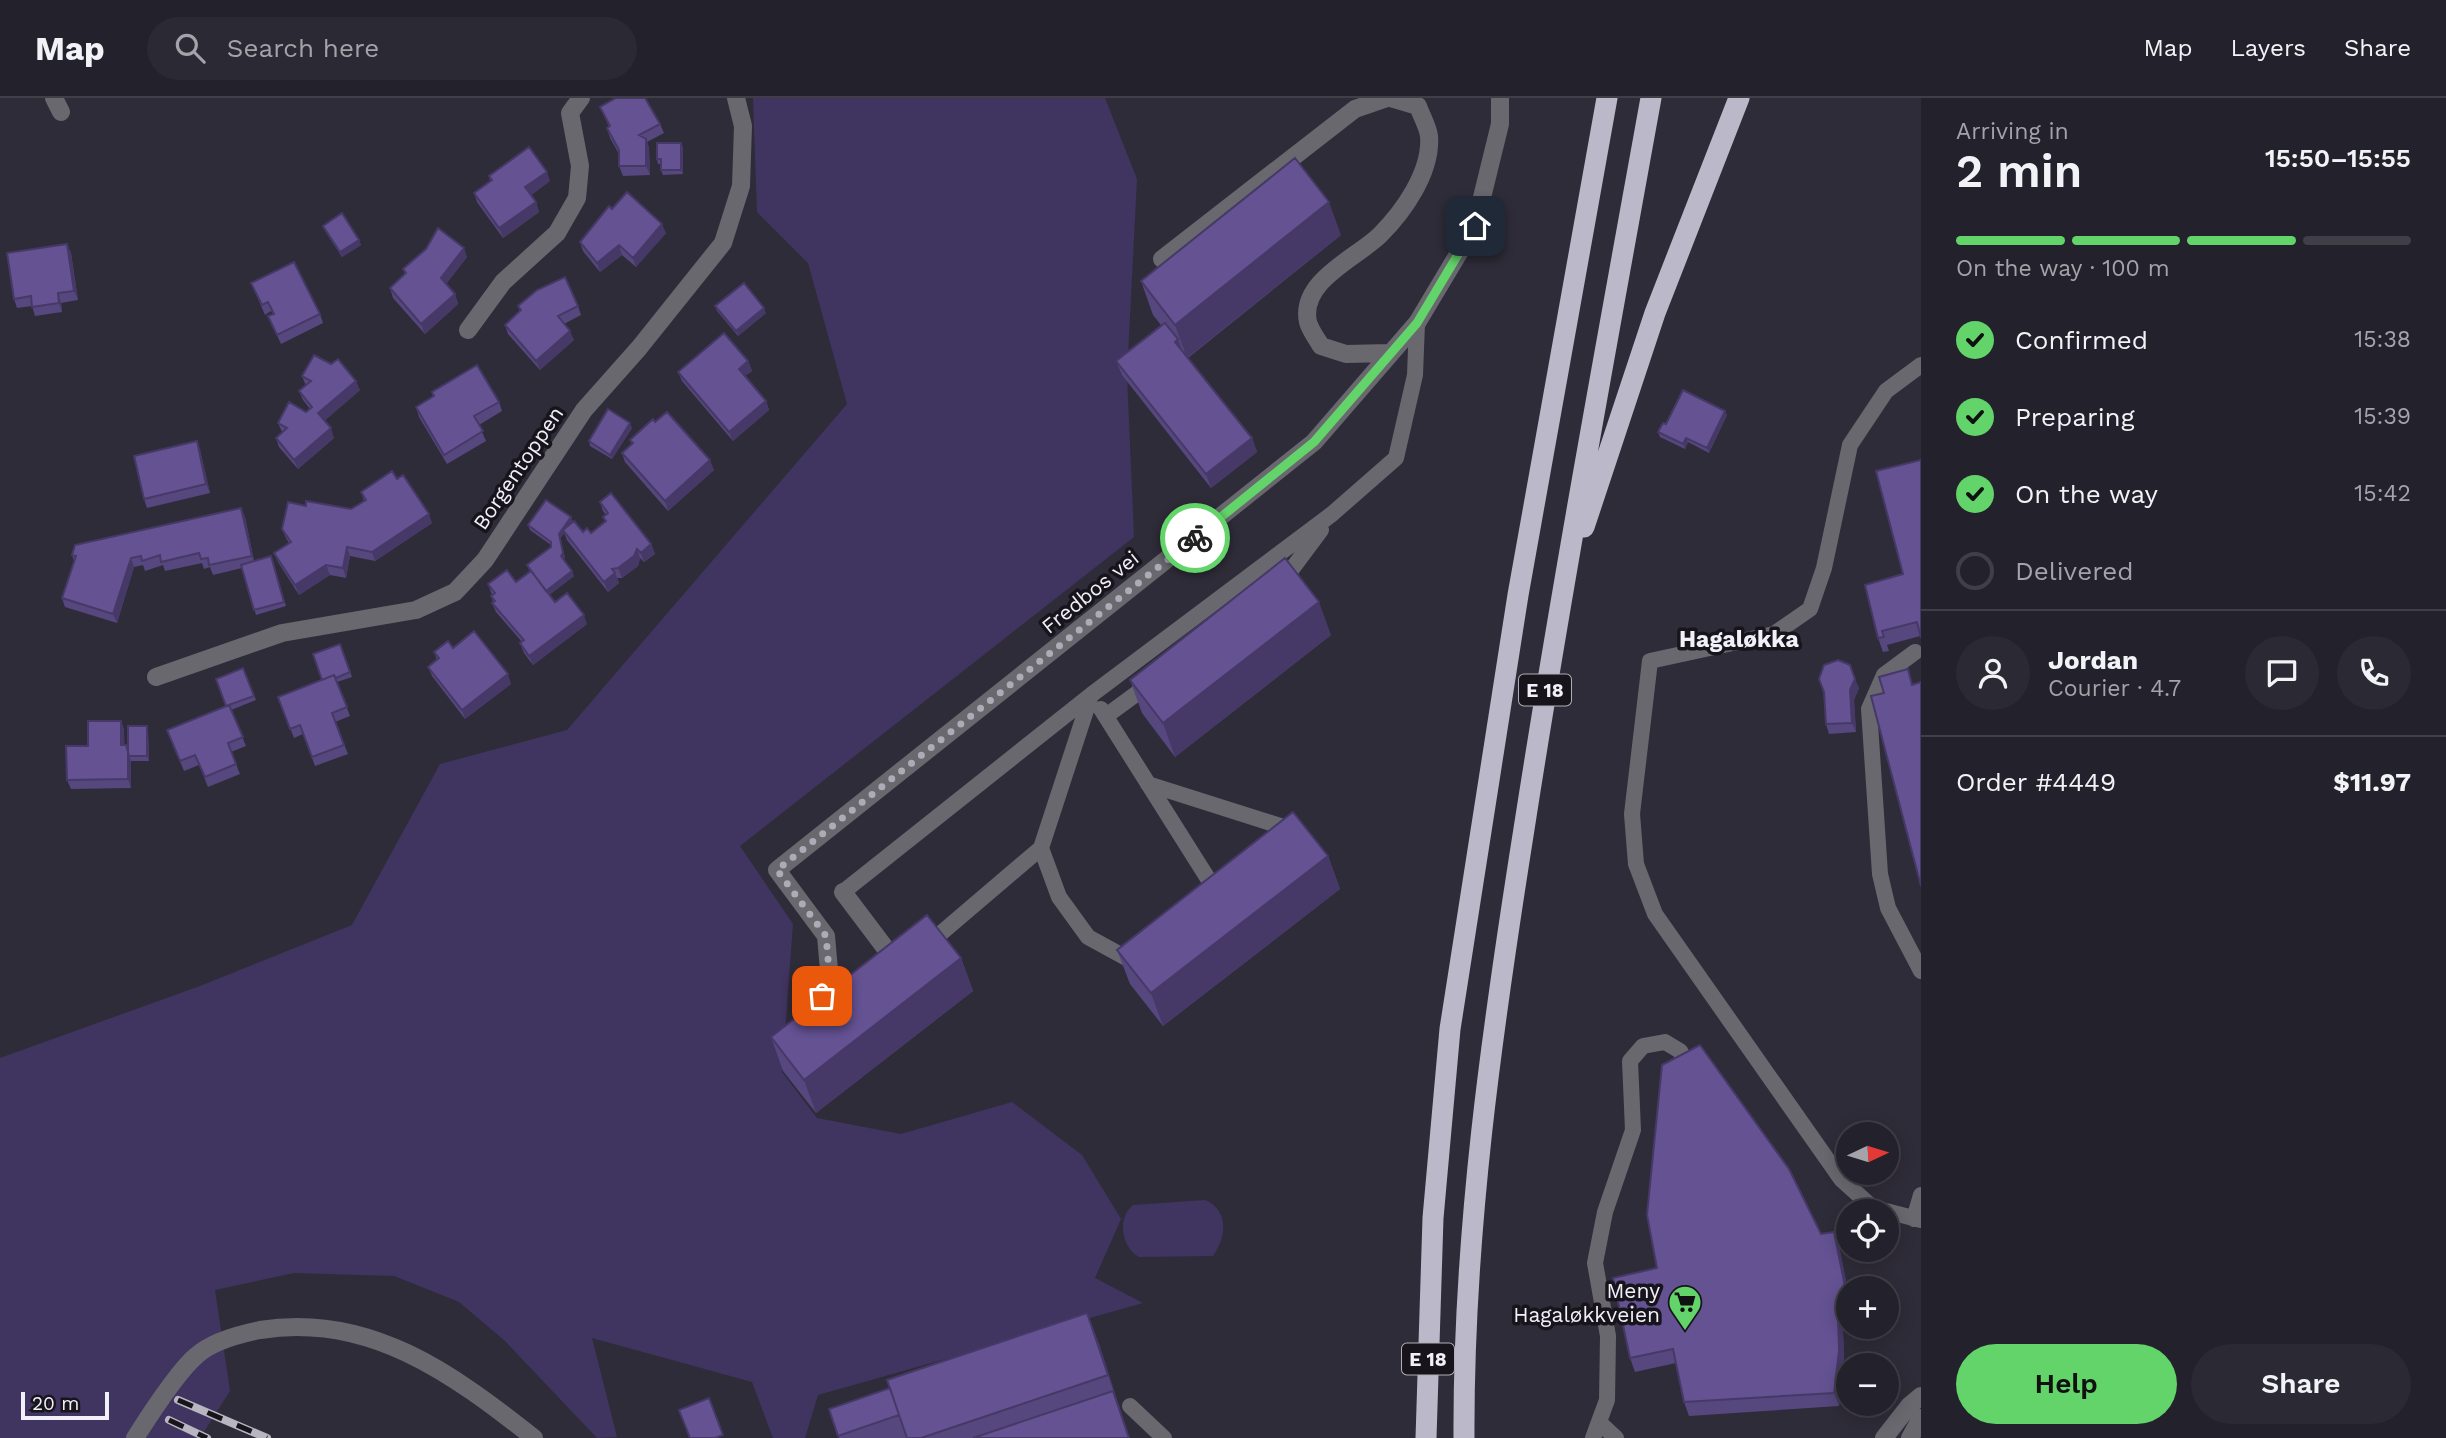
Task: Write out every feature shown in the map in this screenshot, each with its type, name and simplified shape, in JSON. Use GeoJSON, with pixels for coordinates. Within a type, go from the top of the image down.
{"type":"FeatureCollection","features":[{"type":"Feature","properties":{"kind":"highway","name":"E 18"},"geometry":{"type":"LineString","coordinates":[[1426,1438],[1430,1279],[1450,1029],[1518,595],[1607,98]]}},
{"type":"Feature","properties":{"kind":"highway","name":"E 18"},"geometry":{"type":"LineString","coordinates":[[1464,1438],[1473,1221],[1491,1039],[1560,598],[1651,98]]}},
{"type":"Feature","properties":{"kind":"highway","name":"E 18"},"geometry":{"type":"LineString","coordinates":[[1560,598],[1655,313],[1739,98]]}},
{"type":"Feature","properties":{"kind":"street"},"geometry":{"type":"LineString","coordinates":[[468,330],[503,282],[557,233],[577,198],[580,166],[570,113],[581,98]]}},
{"type":"Feature","properties":{"kind":"street","name":"Borgentoppen"},"geometry":{"type":"LineString","coordinates":[[156,677],[282,634],[416,610],[455,592],[485,560],[584,410],[639,348],[723,243],[741,186],[743,126],[736,98]]}},
{"type":"Feature","properties":{"kind":"street"},"geometry":{"type":"LineString","coordinates":[[1161,259],[1350,104],[1389,98],[1418,106],[1429,136],[1423,170],[1407,203],[1378,237],[1333,269],[1312,294],[1308,321],[1321,346],[1346,354],[1390,353]]}},
{"type":"Feature","properties":{"kind":"street","name":"Fredbos vei"},"geometry":{"type":"LineString","coordinates":[[811,1034],[829,970],[826,936],[777,870],[1314,442],[1417,323],[1475,226],[1500,124],[1500,98]]}},
{"type":"Feature","properties":{"kind":"street"},"geometry":{"type":"LineString","coordinates":[[843,892],[895,972]]}},
{"type":"Feature","properties":{"kind":"street"},"geometry":{"type":"LineString","coordinates":[[135,1438],[196,1355],[242,1333],[291,1325],[353,1332],[429,1363],[479,1395],[534,1438]]}},
{"type":"Feature","properties":{"kind":"street"},"geometry":{"type":"LineString","coordinates":[[1884,1438],[1909,1406],[1921,1396]]}},
{"type":"Feature","properties":{"kind":"street"},"geometry":{"type":"LineString","coordinates":[[1910,1438],[1921,1418]]}},
{"type":"Feature","properties":{"kind":"lane"},"geometry":{"type":"LineString","coordinates":[[843,892],[1091,695],[1332,514],[1396,458],[1415,375],[1417,323]]}},
{"type":"Feature","properties":{"kind":"lane"},"geometry":{"type":"LineString","coordinates":[[1863,1199],[1841,1179],[1655,914],[1636,864],[1632,814],[1650,661],[1774,634],[1810,609],[1824,568],[1850,445],[1886,391],[1921,365]]}},
{"type":"Feature","properties":{"kind":"lane"},"geometry":{"type":"LineString","coordinates":[[1267,597],[1277,589],[1332,514]]}},
{"type":"Feature","properties":{"kind":"lane"},"geometry":{"type":"LineString","coordinates":[[1915,652],[1884,675],[1868,709],[1880,874],[1888,908],[1921,971]]}},
{"type":"Feature","properties":{"kind":"lane"},"geometry":{"type":"LineString","coordinates":[[1105,716],[1159,676]]}},
{"type":"Feature","properties":{"kind":"lane"},"geometry":{"type":"LineString","coordinates":[[1091,695],[1217,893]]}},
{"type":"Feature","properties":{"kind":"lane"},"geometry":{"type":"LineString","coordinates":[[895,972],[1041,848],[1091,695]]}},
{"type":"Feature","properties":{"kind":"lane"},"geometry":{"type":"LineString","coordinates":[[1148,784],[1298,832],[1278,847]]}},
{"type":"Feature","properties":{"kind":"lane"},"geometry":{"type":"LineString","coordinates":[[1041,848],[1059,897],[1088,937],[1130,960],[1152,943]]}},
{"type":"Feature","properties":{"kind":"lane"},"geometry":{"type":"LineString","coordinates":[[1616,1438],[1596,1431],[1606,1400],[1608,1336],[1595,1263],[1605,1212],[1633,1130],[1630,1061],[1643,1046],[1665,1042],[1680,1051],[1689,1067]]}},
{"type":"Feature","properties":{"kind":"lane"},"geometry":{"type":"LineString","coordinates":[[1899,1214],[1918,1219],[1921,1195]]}},
{"type":"Feature","properties":{"kind":"lane"},"geometry":{"type":"LineString","coordinates":[[1129,1406],[1164,1438]]}},
{"type":"Feature","properties":{"kind":"shaded area"},"geometry":{"type":"Polygon","coordinates":[[[753,98],[1105,98],[1137,179],[1127,375],[1134,537],[740,846],[793,924],[782,1072],[817,1118],[901,1134],[1012,1102],[1082,1155],[1121,1219],[1095,1278],[1143,1303],[818,1395],[805,1438],[773,1438],[752,1382],[592,1338],[617,1437],[597,1438],[505,1341],[459,1302],[394,1276],[294,1273],[215,1290],[230,1391],[200,1438],[0,1438],[0,1058],[200,986],[352,925],[440,764],[567,730],[847,404],[808,263],[757,212],[753,98]]]}},
{"type":"Feature","properties":{"kind":"shaded area"},"geometry":{"type":"Polygon","coordinates":[[[1205,1200],[1219,1211],[1223,1225],[1221,1241],[1213,1256],[1139,1257],[1128,1246],[1123,1225],[1133,1205],[1205,1200]]]}},
{"type":"Feature","properties":{"kind":"building"},"geometry":{"type":"Polygon","coordinates":[[[616,98],[645,98],[660,124],[639,135],[646,139],[646,166],[619,166],[619,150],[600,107],[616,98]]]}},
{"type":"Feature","properties":{"kind":"building"},"geometry":{"type":"Polygon","coordinates":[[[657,143],[681,143],[681,170],[661,170],[661,159],[657,159],[657,143]]]}},
{"type":"Feature","properties":{"kind":"building"},"geometry":{"type":"Polygon","coordinates":[[[529,147],[547,172],[525,187],[536,202],[499,228],[474,193],[492,180],[489,176],[529,147]]]}},
{"type":"Feature","properties":{"kind":"building"},"geometry":{"type":"Polygon","coordinates":[[[1295,158],[1329,202],[1175,325],[1141,281],[1295,158]]]}},
{"type":"Feature","properties":{"kind":"building"},"geometry":{"type":"Polygon","coordinates":[[[627,192],[662,224],[633,258],[619,245],[597,263],[580,242],[609,206],[612,209],[627,192]]]}},
{"type":"Feature","properties":{"kind":"building"},"geometry":{"type":"Polygon","coordinates":[[[342,213],[359,240],[340,252],[323,226],[342,213]]]}},
{"type":"Feature","properties":{"kind":"building"},"geometry":{"type":"Polygon","coordinates":[[[438,228],[464,248],[441,278],[455,294],[421,324],[390,288],[406,273],[403,269],[426,249],[438,228]]]}},
{"type":"Feature","properties":{"kind":"building"},"geometry":{"type":"Polygon","coordinates":[[[67,244],[74,291],[58,293],[59,303],[32,307],[31,296],[14,299],[7,253],[67,244]]]}},
{"type":"Feature","properties":{"kind":"building"},"geometry":{"type":"Polygon","coordinates":[[[294,262],[320,314],[277,335],[268,316],[274,314],[268,302],[262,305],[251,283],[294,262]]]}},
{"type":"Feature","properties":{"kind":"building"},"geometry":{"type":"Polygon","coordinates":[[[565,277],[578,306],[558,316],[570,331],[536,361],[505,325],[521,310],[518,306],[537,290],[565,277]]]}},
{"type":"Feature","properties":{"kind":"building"},"geometry":{"type":"Polygon","coordinates":[[[744,283],[764,308],[736,331],[715,306],[744,283]]]}},
{"type":"Feature","properties":{"kind":"building"},"geometry":{"type":"Polygon","coordinates":[[[1165,323],[1178,339],[1175,342],[1252,438],[1206,474],[1116,361],[1165,323]]]}},
{"type":"Feature","properties":{"kind":"building"},"geometry":{"type":"Polygon","coordinates":[[[724,333],[748,361],[739,369],[766,401],[729,432],[678,372],[724,333]]]}},
{"type":"Feature","properties":{"kind":"building"},"geometry":{"type":"Polygon","coordinates":[[[314,355],[331,364],[338,359],[356,381],[318,413],[331,428],[294,460],[276,438],[287,428],[278,423],[289,402],[306,412],[312,407],[299,391],[311,381],[302,376],[314,355]]]}},
{"type":"Feature","properties":{"kind":"building"},"geometry":{"type":"Polygon","coordinates":[[[477,365],[499,402],[474,416],[483,431],[444,455],[416,407],[434,396],[432,392],[477,365]]]}},
{"type":"Feature","properties":{"kind":"building"},"geometry":{"type":"Polygon","coordinates":[[[1683,390],[1725,411],[1707,448],[1686,438],[1683,444],[1658,432],[1663,423],[1666,424],[1683,390]]]}},
{"type":"Feature","properties":{"kind":"building"},"geometry":{"type":"Polygon","coordinates":[[[608,409],[630,423],[610,455],[589,441],[608,409]]]}},
{"type":"Feature","properties":{"kind":"building"},"geometry":{"type":"Polygon","coordinates":[[[667,412],[710,460],[665,501],[622,453],[633,443],[630,440],[653,419],[655,422],[667,412]]]}},
{"type":"Feature","properties":{"kind":"building"},"geometry":{"type":"Polygon","coordinates":[[[197,441],[206,484],[144,499],[134,456],[197,441]]]}},
{"type":"Feature","properties":{"kind":"building"},"geometry":{"type":"Polygon","coordinates":[[[1921,460],[1921,638],[1917,622],[1882,631],[1884,637],[1878,638],[1865,585],[1903,574],[1876,471],[1921,460]]]}},
{"type":"Feature","properties":{"kind":"building"},"geometry":{"type":"Polygon","coordinates":[[[392,471],[397,479],[403,475],[429,514],[372,552],[347,547],[343,568],[326,565],[295,585],[274,553],[291,542],[282,529],[288,502],[306,506],[306,501],[351,509],[366,500],[361,492],[392,471]]]}},
{"type":"Feature","properties":{"kind":"building"},"geometry":{"type":"Polygon","coordinates":[[[611,493],[651,544],[641,553],[637,549],[634,556],[618,568],[612,569],[615,573],[604,582],[563,530],[574,521],[583,532],[587,528],[591,533],[606,521],[603,517],[608,513],[600,502],[611,493]]]}},
{"type":"Feature","properties":{"kind":"building"},"geometry":{"type":"Polygon","coordinates":[[[546,500],[571,517],[559,534],[563,553],[561,556],[572,571],[546,591],[527,565],[551,547],[551,542],[528,525],[546,500]]]}},
{"type":"Feature","properties":{"kind":"building"},"geometry":{"type":"Polygon","coordinates":[[[241,508],[252,556],[209,565],[208,558],[201,559],[199,553],[161,562],[160,555],[142,561],[141,556],[131,558],[113,614],[62,598],[76,556],[72,555],[75,545],[241,508]]]}},
{"type":"Feature","properties":{"kind":"building"},"geometry":{"type":"Polygon","coordinates":[[[271,556],[284,602],[254,610],[241,565],[271,556]]]}},
{"type":"Feature","properties":{"kind":"building"},"geometry":{"type":"Polygon","coordinates":[[[1285,558],[1319,602],[1163,723],[1130,680],[1285,558]]]}},
{"type":"Feature","properties":{"kind":"building"},"geometry":{"type":"Polygon","coordinates":[[[507,570],[516,582],[531,571],[555,602],[567,593],[584,615],[529,656],[520,643],[524,640],[492,603],[495,601],[491,596],[495,593],[488,584],[507,570]]]}},
{"type":"Feature","properties":{"kind":"building"},"geometry":{"type":"Polygon","coordinates":[[[474,631],[508,674],[462,710],[428,667],[439,658],[434,652],[448,641],[453,648],[474,631]]]}},
{"type":"Feature","properties":{"kind":"building"},"geometry":{"type":"Polygon","coordinates":[[[340,644],[350,672],[322,680],[313,654],[340,644]]]}},
{"type":"Feature","properties":{"kind":"building"},"geometry":{"type":"Polygon","coordinates":[[[1838,660],[1850,665],[1855,679],[1850,690],[1852,723],[1826,724],[1824,692],[1819,679],[1824,665],[1838,660]]]}},
{"type":"Feature","properties":{"kind":"building"},"geometry":{"type":"Polygon","coordinates":[[[243,668],[254,696],[226,706],[216,679],[243,668]]]}},
{"type":"Feature","properties":{"kind":"building"},"geometry":{"type":"Polygon","coordinates":[[[1908,669],[1912,685],[1921,682],[1921,886],[1871,696],[1884,693],[1879,677],[1908,669]]]}},
{"type":"Feature","properties":{"kind":"building"},"geometry":{"type":"Polygon","coordinates":[[[334,675],[347,707],[332,713],[344,745],[312,757],[300,725],[290,729],[278,697],[334,675]]]}},
{"type":"Feature","properties":{"kind":"building"},"geometry":{"type":"Polygon","coordinates":[[[229,705],[243,737],[228,743],[236,764],[205,777],[195,755],[180,761],[167,730],[229,705]]]}},
{"type":"Feature","properties":{"kind":"building"},"geometry":{"type":"Polygon","coordinates":[[[88,721],[121,721],[121,745],[126,745],[128,752],[128,779],[67,780],[66,746],[88,746],[88,721]]]}},
{"type":"Feature","properties":{"kind":"building"},"geometry":{"type":"Polygon","coordinates":[[[128,726],[147,726],[147,756],[129,756],[128,726]]]}},
{"type":"Feature","properties":{"kind":"building"},"geometry":{"type":"Polygon","coordinates":[[[1293,812],[1328,856],[1151,993],[1117,950],[1293,812]]]}},
{"type":"Feature","properties":{"kind":"building"},"geometry":{"type":"Polygon","coordinates":[[[927,915],[961,958],[804,1080],[771,1037],[927,915]]]}},
{"type":"Feature","properties":{"kind":"building"},"geometry":{"type":"Polygon","coordinates":[[[1700,1045],[1789,1169],[1821,1234],[1834,1232],[1836,1262],[1840,1262],[1843,1276],[1836,1276],[1836,1339],[1839,1339],[1839,1351],[1836,1353],[1834,1393],[1684,1402],[1673,1349],[1630,1358],[1613,1278],[1657,1268],[1647,1215],[1662,1065],[1700,1045]]]}},
{"type":"Feature","properties":{"kind":"building"},"geometry":{"type":"Polygon","coordinates":[[[1087,1313],[1108,1375],[921,1438],[907,1438],[887,1380],[1087,1313]]]}},
{"type":"Feature","properties":{"kind":"building"},"geometry":{"type":"Polygon","coordinates":[[[890,1388],[899,1415],[838,1436],[829,1409],[890,1388]]]}},
{"type":"Feature","properties":{"kind":"building"},"geometry":{"type":"Polygon","coordinates":[[[1113,1391],[1129,1438],[973,1438],[1113,1391]]]}},
{"type":"Feature","properties":{"kind":"building"},"geometry":{"type":"Polygon","coordinates":[[[709,1398],[723,1435],[715,1438],[690,1438],[679,1410],[709,1398]]]}},
{"type":"Feature","properties":{"kind":"railway"},"geometry":{"type":"LineString","coordinates":[[178,1400],[267,1438]]}},
{"type":"Feature","properties":{"kind":"railway"},"geometry":{"type":"LineString","coordinates":[[169,1420],[207,1438]]}},
{"type":"Feature","properties":{"kind":"way so far"},"geometry":{"type":"LineString","coordinates":[[822,996],[829,970],[826,936],[777,870],[1195,538]]}},
{"type":"Feature","properties":{"kind":"place","name":"Meny Hagaløkkveien"},"geometry":{"type":"Point","coordinates":[1685,1332]}},
{"type":"Feature","properties":{"kind":"district","name":"Hagaløkka"},"geometry":{"type":"Point","coordinates":[1739,639]}},
{"type":"Feature","properties":{"kind":"route"},"geometry":{"type":"LineString","coordinates":[[1195,538],[1314,442],[1417,323],[1475,226]]}}]}
